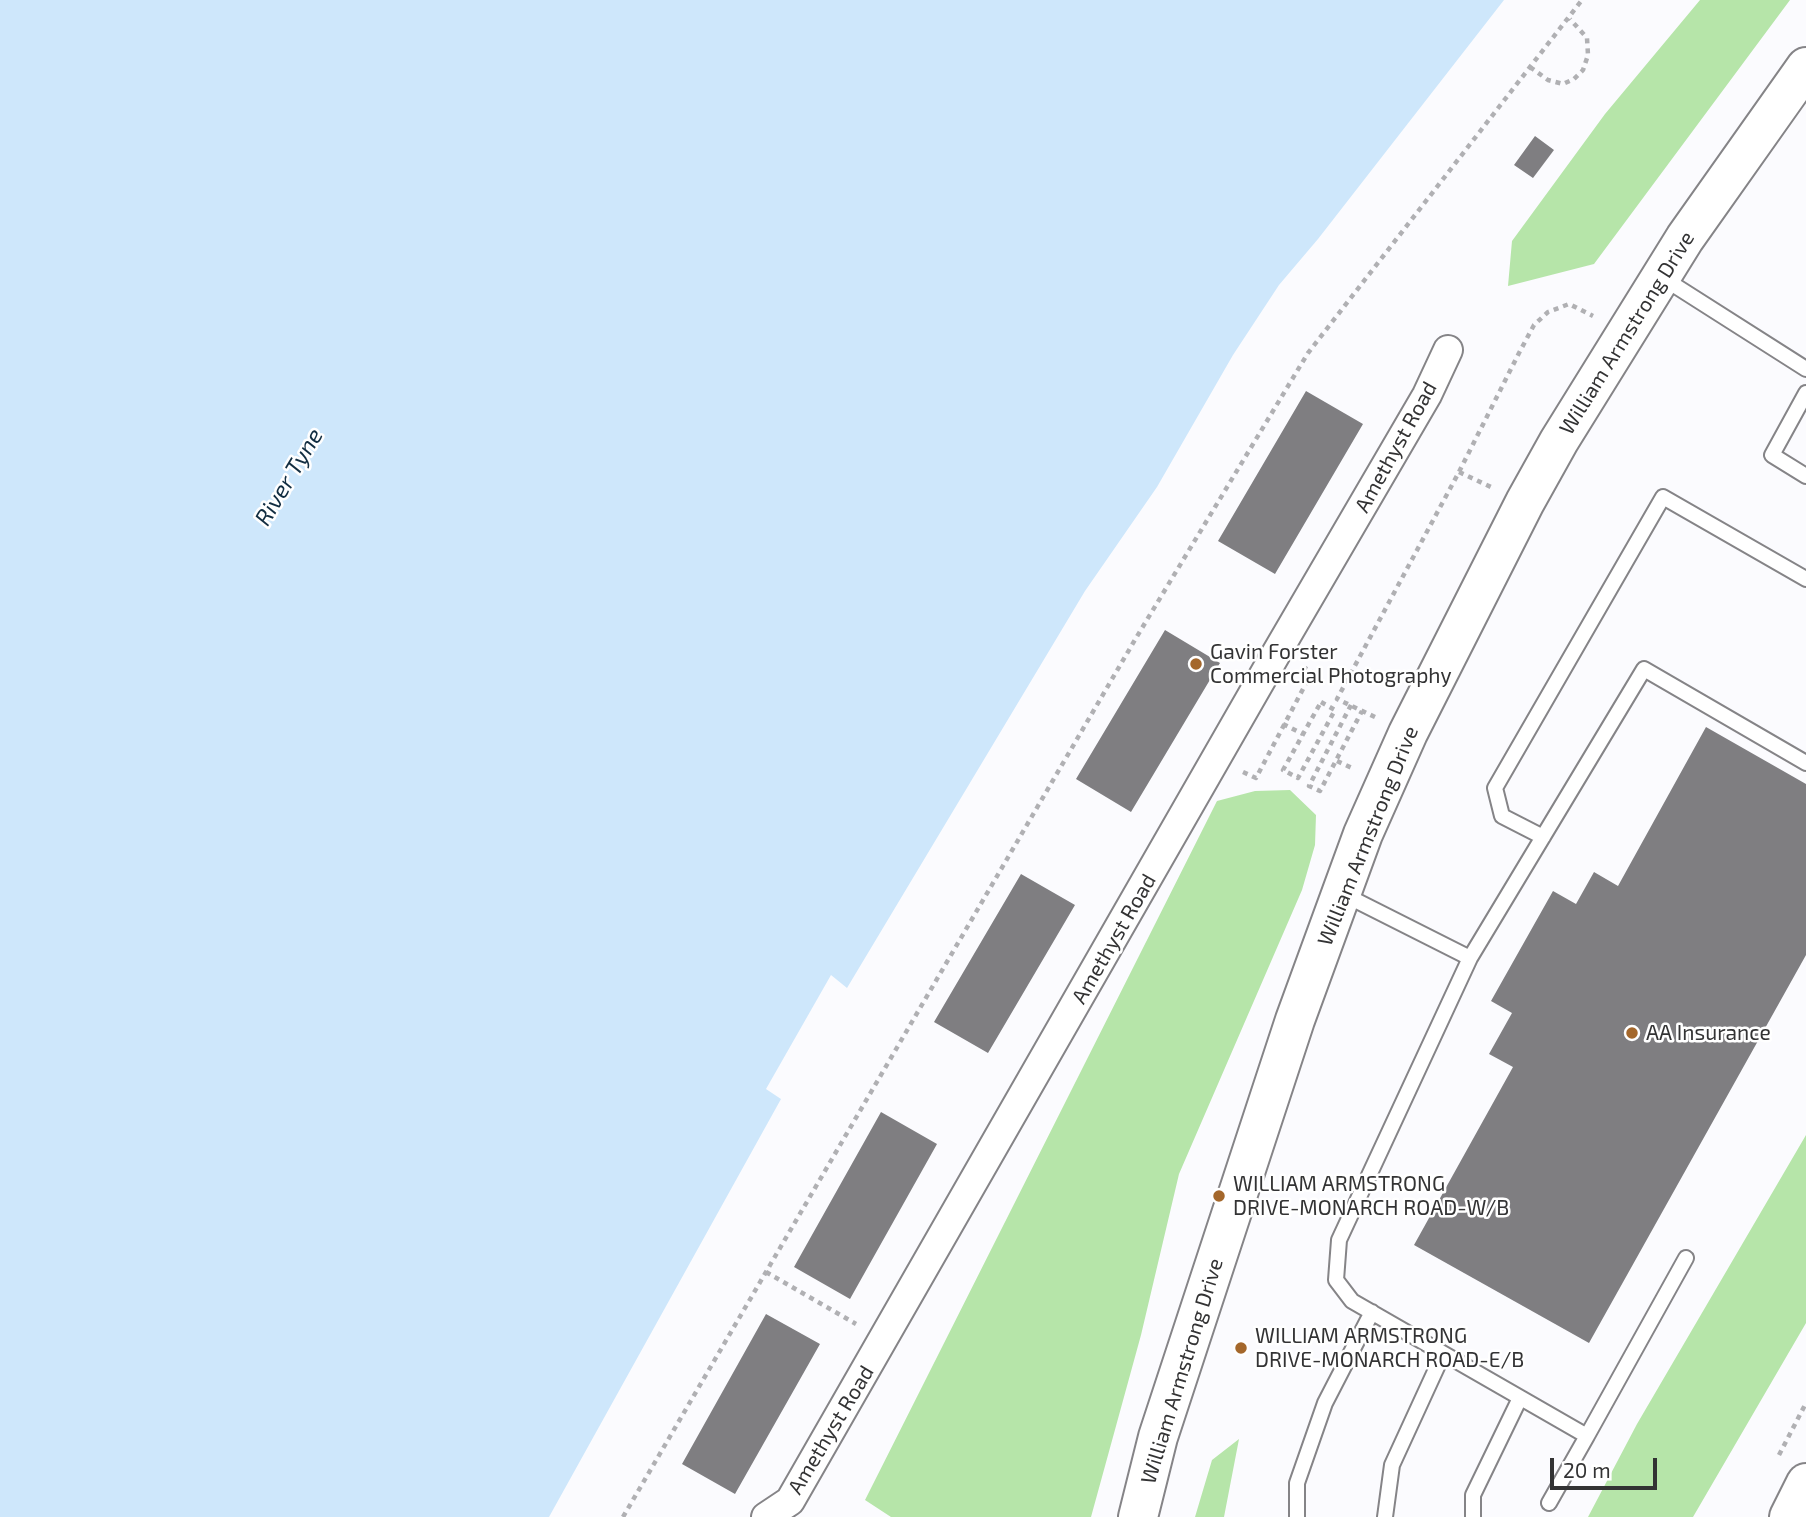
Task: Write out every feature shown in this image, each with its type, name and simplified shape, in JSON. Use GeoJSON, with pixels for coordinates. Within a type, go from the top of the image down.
{"type":"FeatureCollection","features":[{"type":"Feature","properties":{"kind":"street","name":"William Armstrong Drive"},"geometry":{"type":"LineString","coordinates":[[1138,1517],[1162,1423],[1295,1020],[1363,834],[1408,733],[1559,441],[1661,276],[1806,67]]}},
{"type":"Feature","properties":{"kind":"street","name":"Amethyst Road"},"geometry":{"type":"LineString","coordinates":[[766,1517],[790,1501],[1427,395],[1448,350]]}},
{"type":"Feature","properties":{"kind":"street"},"geometry":{"type":"LineString","coordinates":[[1789,1517],[1806,1483]]}},
{"type":"Feature","properties":{"kind":"lane"},"geometry":{"type":"LineString","coordinates":[[1661,276],[1806,369]]}},
{"type":"Feature","properties":{"kind":"lane"},"geometry":{"type":"LineString","coordinates":[[1806,393],[1772,455],[1806,476]]}},
{"type":"Feature","properties":{"kind":"lane"},"geometry":{"type":"LineString","coordinates":[[1543,837],[1502,816],[1495,788],[1663,497],[1806,579]]}},
{"type":"Feature","properties":{"kind":"lane"},"geometry":{"type":"LineString","coordinates":[[1587,1436],[1352,1301],[1336,1280],[1339,1240],[1470,958],[1644,669],[1806,763]]}},
{"type":"Feature","properties":{"kind":"lane"},"geometry":{"type":"LineString","coordinates":[[1342,894],[1470,958]]}},
{"type":"Feature","properties":{"kind":"lane"},"geometry":{"type":"LineString","coordinates":[[1549,1503],[1686,1258]]}},
{"type":"Feature","properties":{"kind":"lane"},"geometry":{"type":"LineString","coordinates":[[1297,1517],[1297,1483],[1325,1403],[1371,1312]]}},
{"type":"Feature","properties":{"kind":"lane"},"geometry":{"type":"LineString","coordinates":[[1385,1517],[1392,1465],[1443,1354]]}},
{"type":"Feature","properties":{"kind":"lane"},"geometry":{"type":"LineString","coordinates":[[1473,1517],[1474,1495],[1520,1398]]}},
{"type":"Feature","properties":{"kind":"path"},"geometry":{"type":"LineString","coordinates":[[623,1517],[1136,638],[1308,353],[1582,0]]}},
{"type":"Feature","properties":{"kind":"path"},"geometry":{"type":"LineString","coordinates":[[1530,67],[1548,80],[1563,84],[1574,79],[1583,70],[1588,55],[1587,38],[1570,18]]}},
{"type":"Feature","properties":{"kind":"path"},"geometry":{"type":"LineString","coordinates":[[1362,711],[1320,791],[1309,786],[1351,705],[1337,699],[1459,472],[1534,325],[1548,312],[1569,304]]}},
{"type":"Feature","properties":{"kind":"path"},"geometry":{"type":"LineString","coordinates":[[1459,472],[1492,488]]}},
{"type":"Feature","properties":{"kind":"path"},"geometry":{"type":"LineString","coordinates":[[1256,778],[1312,672]]}},
{"type":"Feature","properties":{"kind":"path"},"geometry":{"type":"LineString","coordinates":[[1321,702],[1335,710],[1317,743],[1298,778],[1283,771],[1321,702]]}},
{"type":"Feature","properties":{"kind":"path"},"geometry":{"type":"LineString","coordinates":[[1283,724],[1303,734]]}},
{"type":"Feature","properties":{"kind":"path"},"geometry":{"type":"LineString","coordinates":[[1317,743],[1328,749]]}},
{"type":"Feature","properties":{"kind":"path"},"geometry":{"type":"LineString","coordinates":[[766,1272],[884,1340]]}},
{"type":"Feature","properties":{"kind":"green space"},"geometry":{"type":"Polygon","coordinates":[[[1700,0],[1790,0],[1594,264],[1508,286],[1512,241],[1605,114],[1700,0]]]}},
{"type":"Feature","properties":{"kind":"green space"},"geometry":{"type":"Polygon","coordinates":[[[1290,790],[1316,815],[1315,845],[1302,890],[1179,1174],[1141,1335],[1091,1517],[891,1517],[865,1500],[1217,801],[1255,791],[1290,790]]]}},
{"type":"Feature","properties":{"kind":"green space"},"geometry":{"type":"Polygon","coordinates":[[[1806,1135],[1806,1323],[1693,1517],[1588,1517],[1637,1424],[1806,1135]]]}},
{"type":"Feature","properties":{"kind":"green space"},"geometry":{"type":"Polygon","coordinates":[[[1239,1439],[1224,1517],[1195,1517],[1212,1460],[1239,1439]]]}},
{"type":"Feature","properties":{"kind":"water","name":"River Tyne"},"geometry":{"type":"Polygon","coordinates":[[[0,0],[1504,0],[1318,239],[1279,285],[1233,355],[1157,487],[1085,591],[847,988],[831,975],[766,1089],[781,1099],[549,1517],[0,1517],[0,0]]]}},
{"type":"Feature","properties":{"kind":"building"},"geometry":{"type":"Polygon","coordinates":[[[1535,136],[1554,150],[1533,178],[1514,165],[1535,136]]]}},
{"type":"Feature","properties":{"kind":"building"},"geometry":{"type":"Polygon","coordinates":[[[1306,391],[1363,424],[1275,574],[1218,541],[1306,391]]]}},
{"type":"Feature","properties":{"kind":"building"},"geometry":{"type":"Polygon","coordinates":[[[1165,630],[1220,663],[1131,812],[1076,779],[1165,630]]]}},
{"type":"Feature","properties":{"kind":"building","name":"AA Insurance"},"geometry":{"type":"Polygon","coordinates":[[[1706,727],[1806,784],[1806,955],[1589,1343],[1414,1245],[1513,1067],[1489,1054],[1512,1013],[1491,1001],[1553,891],[1576,904],[1594,872],[1618,886],[1706,727]]]}},
{"type":"Feature","properties":{"kind":"building"},"geometry":{"type":"Polygon","coordinates":[[[1021,874],[1075,905],[988,1053],[934,1022],[1021,874]]]}},
{"type":"Feature","properties":{"kind":"building"},"geometry":{"type":"Polygon","coordinates":[[[881,1112],[937,1144],[850,1299],[794,1267],[881,1112]]]}},
{"type":"Feature","properties":{"kind":"building"},"geometry":{"type":"Polygon","coordinates":[[[766,1314],[820,1344],[735,1494],[682,1464],[766,1314]]]}},
{"type":"Feature","properties":{"kind":"place","name":"Gavin Forster Commercial Photography"},"geometry":{"type":"Point","coordinates":[1196,664]}},
{"type":"Feature","properties":{"kind":"place","name":"AA Insurance"},"geometry":{"type":"Point","coordinates":[1632,1033]}},
{"type":"Feature","properties":{"kind":"place","name":"WILLIAM ARMSTRONG DRIVE-MONARCH ROAD-W/B"},"geometry":{"type":"Point","coordinates":[1219,1196]}},
{"type":"Feature","properties":{"kind":"place","name":"WILLIAM ARMSTRONG DRIVE-MONARCH ROAD-E/B"},"geometry":{"type":"Point","coordinates":[1241,1348]}}]}
